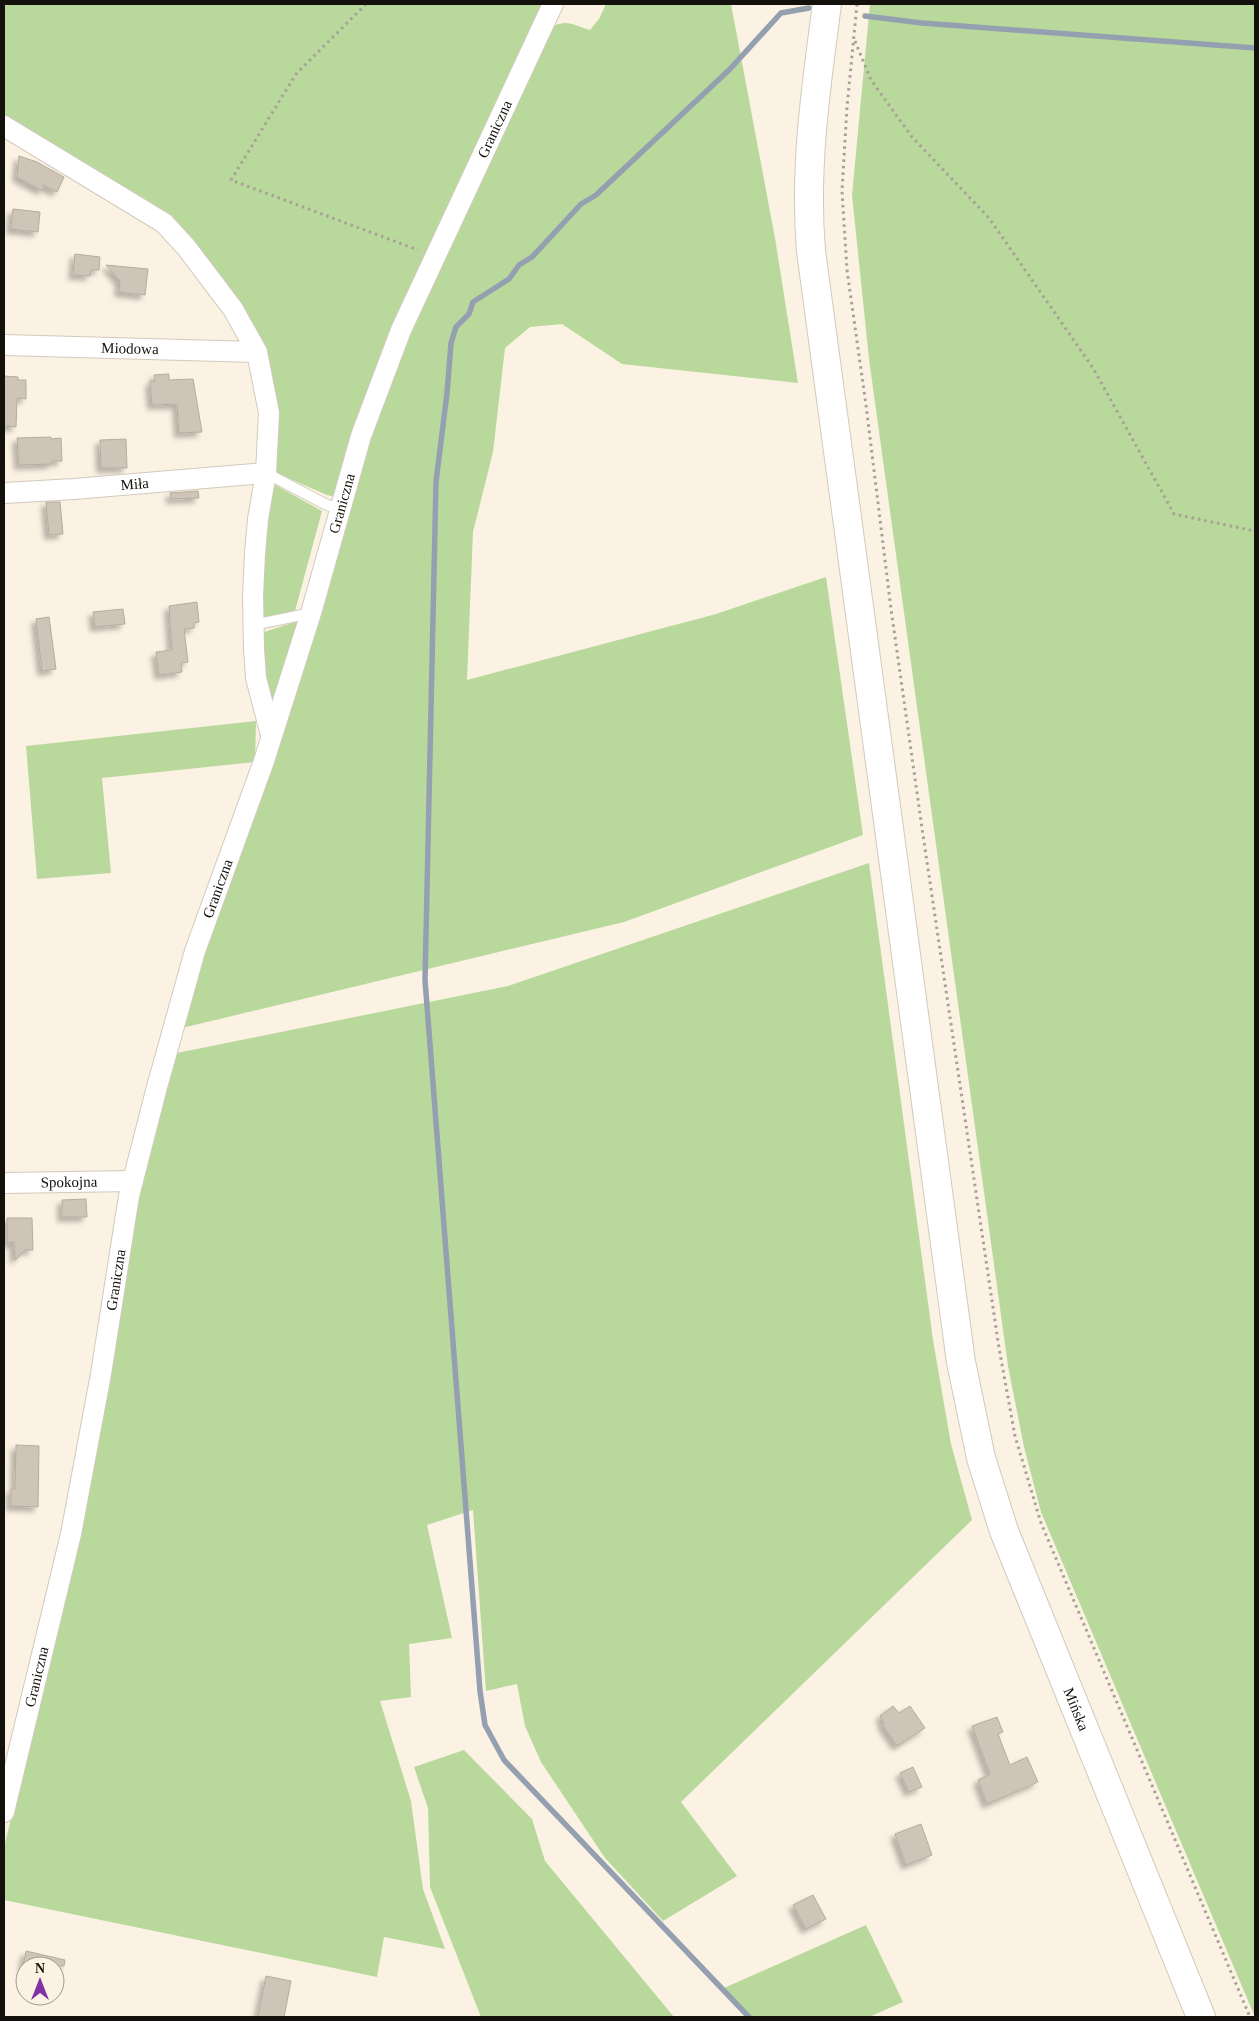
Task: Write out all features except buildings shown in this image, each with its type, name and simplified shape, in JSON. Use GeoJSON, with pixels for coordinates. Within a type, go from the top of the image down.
{"type":"FeatureCollection","features":[{"type":"Feature","properties":{"kind":"main road","name":"Mińska"},"geometry":{"type":"LineString","coordinates":[[827,4],[808,167],[808,220],[811,251],[949,1280],[968,1397],[981,1458],[1004,1531],[1201,2017]]}},
{"type":"Feature","properties":{"kind":"street","name":"Graniczna"},"geometry":{"type":"LineString","coordinates":[[4,1812],[71,1534],[101,1374],[133,1180],[195,951],[264,761],[311,612],[361,436],[401,330],[553,4]]}},
{"type":"Feature","properties":{"kind":"street"},"geometry":{"type":"LineString","coordinates":[[4,126],[164,223],[186,247],[233,309],[257,352],[269,413],[266,473],[258,519],[255,553],[253,625],[256,678],[271,736]]}},
{"type":"Feature","properties":{"kind":"street","name":"Miodowa"},"geometry":{"type":"LineString","coordinates":[[4,345],[257,352]]}},
{"type":"Feature","properties":{"kind":"street","name":"Miła"},"geometry":{"type":"LineString","coordinates":[[4,493],[93,488],[266,473]]}},
{"type":"Feature","properties":{"kind":"street","name":"Spokojna"},"geometry":{"type":"LineString","coordinates":[[4,1183],[133,1180]]}},
{"type":"Feature","properties":{"kind":"lane"},"geometry":{"type":"LineString","coordinates":[[266,473],[340,510]]}},
{"type":"Feature","properties":{"kind":"lane"},"geometry":{"type":"LineString","coordinates":[[253,625],[311,612]]}},
{"type":"Feature","properties":{"kind":"path"},"geometry":{"type":"LineString","coordinates":[[366,4],[296,74],[231,180],[435,256]]}},
{"type":"Feature","properties":{"kind":"path"},"geometry":{"type":"LineString","coordinates":[[858,4],[847,107],[842,191],[847,270],[891,609],[922,825],[999,1348],[1016,1436],[1041,1523],[1250,2017]]}},
{"type":"Feature","properties":{"kind":"path"},"geometry":{"type":"LineString","coordinates":[[855,40],[871,80],[912,137],[989,218],[1093,368],[1174,514],[1255,531]]}},
{"type":"Feature","properties":{"kind":"green space"},"geometry":{"type":"Polygon","coordinates":[[[4,4],[551,4],[336,497],[327,495],[274,472],[274,415],[204,258],[4,116],[4,4]]]}},
{"type":"Feature","properties":{"kind":"green space"},"geometry":{"type":"Polygon","coordinates":[[[606,4],[731,4],[775,238],[798,383],[622,364],[562,324],[530,327],[505,348],[493,452],[473,532],[467,680],[716,614],[826,577],[863,835],[624,922],[182,1028],[191,980],[344,512],[386,390],[432,276],[554,26],[568,23],[590,30],[599,19],[606,4]]]}},
{"type":"Feature","properties":{"kind":"green space"},"geometry":{"type":"Polygon","coordinates":[[[870,4],[1255,4],[1255,2017],[1041,1512],[1024,1447],[1008,1366],[869,359],[852,195],[870,4]]]}},
{"type":"Feature","properties":{"kind":"green space"},"geometry":{"type":"Polygon","coordinates":[[[272,483],[322,511],[295,611],[259,619],[257,581],[272,483]]]}},
{"type":"Feature","properties":{"kind":"green space"},"geometry":{"type":"Polygon","coordinates":[[[307,618],[274,706],[266,705],[261,633],[307,618]]]}},
{"type":"Feature","properties":{"kind":"green space"},"geometry":{"type":"Polygon","coordinates":[[[256,721],[255,762],[102,778],[111,873],[37,879],[26,746],[256,721]]]}},
{"type":"Feature","properties":{"kind":"green space"},"geometry":{"type":"Polygon","coordinates":[[[869,863],[933,1340],[951,1444],[972,1520],[681,1802],[737,1876],[663,1921],[605,1858],[541,1762],[525,1726],[517,1684],[486,1691],[473,1510],[427,1525],[452,1638],[409,1644],[411,1697],[380,1701],[411,1801],[423,1889],[445,1949],[384,1937],[377,1977],[4,1900],[4,1847],[82,1527],[139,1186],[172,1054],[508,986],[869,863]]]}},
{"type":"Feature","properties":{"kind":"green space"},"geometry":{"type":"Polygon","coordinates":[[[464,1750],[532,1819],[545,1861],[674,2017],[481,2017],[430,1887],[428,1808],[414,1767],[464,1750]]]}},
{"type":"Feature","properties":{"kind":"green space"},"geometry":{"type":"Polygon","coordinates":[[[866,1925],[903,2002],[869,2017],[752,2017],[724,1988],[866,1925]]]}},
{"type":"Feature","properties":{"kind":"waterway"},"geometry":{"type":"LineString","coordinates":[[749,2017],[504,1760],[485,1725],[480,1691],[425,980],[436,482],[451,343],[456,327],[469,314],[473,302],[509,279],[519,265],[532,257],[581,204],[596,195],[729,70],[781,13],[809,8]]}},
{"type":"Feature","properties":{"kind":"waterway"},"geometry":{"type":"LineString","coordinates":[[865,16],[922,23],[1255,48]]}}]}
